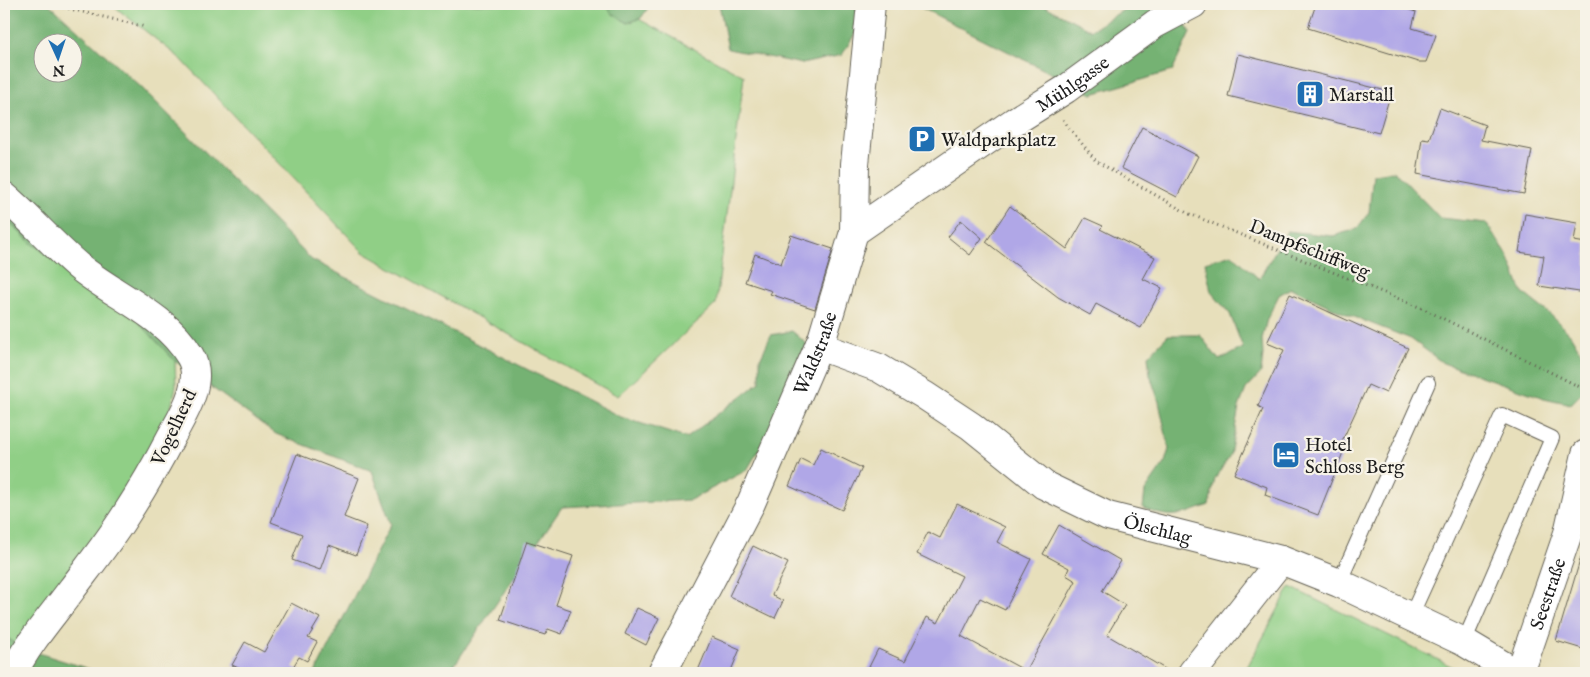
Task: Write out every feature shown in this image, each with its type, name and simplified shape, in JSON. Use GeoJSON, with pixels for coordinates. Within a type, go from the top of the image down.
{"type":"FeatureCollection","features":[{"type":"Feature","properties":{"kind":"street","name":"Waldstraße"},"geometry":{"type":"LineString","coordinates":[[662,673],[751,503],[828,323],[854,232],[855,164],[871,4]]}},
{"type":"Feature","properties":{"kind":"street","name":"Mühlgasse"},"geometry":{"type":"LineString","coordinates":[[854,232],[1066,89],[1155,24],[1193,4]]}},
{"type":"Feature","properties":{"kind":"street","name":"Vogelherd"},"geometry":{"type":"LineString","coordinates":[[4,196],[48,241],[80,268],[152,316],[192,358],[195,374],[187,405],[150,476],[124,517],[36,638],[13,673]]}},
{"type":"Feature","properties":{"kind":"street","name":"Ölschlag"},"geometry":{"type":"LineString","coordinates":[[819,346],[879,368],[970,426],[1044,485],[1108,516],[1281,560],[1339,584],[1464,642],[1518,673]]}},
{"type":"Feature","properties":{"kind":"street","name":"Seestraße"},"geometry":{"type":"LineString","coordinates":[[1518,673],[1568,533],[1586,454]]}},
{"type":"Feature","properties":{"kind":"street"},"geometry":{"type":"LineString","coordinates":[[1192,673],[1281,560]]}},
{"type":"Feature","properties":{"kind":"lane"},"geometry":{"type":"LineString","coordinates":[[1339,584],[1428,383]]}},
{"type":"Feature","properties":{"kind":"lane"},"geometry":{"type":"LineString","coordinates":[[1410,618],[1502,415],[1552,438],[1464,642]]}},
{"type":"Feature","properties":{"kind":"path"},"geometry":{"type":"LineString","coordinates":[[49,4],[146,27]]}},
{"type":"Feature","properties":{"kind":"path","name":"Dampfschiffweg"},"geometry":{"type":"LineString","coordinates":[[1048,100],[1096,161],[1187,213],[1424,309],[1586,390]]}},
{"type":"Feature","properties":{"kind":"green space"},"geometry":{"type":"Polygon","coordinates":[[[4,4],[49,4],[80,32],[32,32],[32,82],[82,82],[82,34],[143,89],[312,260],[621,417],[686,438],[760,382],[760,359],[771,335],[792,331],[807,344],[784,407],[747,470],[690,500],[562,507],[449,673],[315,673],[391,524],[372,471],[276,434],[175,361],[137,320],[31,243],[4,217],[4,4]]]}},
{"type":"Feature","properties":{"kind":"green space"},"geometry":{"type":"Polygon","coordinates":[[[111,4],[611,4],[744,76],[716,304],[618,396],[363,252],[181,59],[111,4]]]}},
{"type":"Feature","properties":{"kind":"green space"},"geometry":{"type":"Polygon","coordinates":[[[607,4],[651,4],[641,18],[628,23],[611,13],[607,4]]]}},
{"type":"Feature","properties":{"kind":"green space"},"geometry":{"type":"Polygon","coordinates":[[[719,4],[873,4],[842,55],[802,64],[728,49],[719,4]]]}},
{"type":"Feature","properties":{"kind":"green space"},"geometry":{"type":"Polygon","coordinates":[[[914,4],[1041,4],[1091,30],[1133,4],[1176,4],[1190,33],[1172,71],[1092,94],[914,4]]]}},
{"type":"Feature","properties":{"kind":"green space"},"geometry":{"type":"Polygon","coordinates":[[[1395,171],[1440,218],[1486,223],[1508,256],[1522,292],[1551,315],[1570,334],[1586,361],[1586,389],[1571,404],[1544,398],[1443,363],[1411,339],[1339,311],[1291,288],[1279,295],[1267,319],[1262,339],[1261,373],[1246,389],[1239,407],[1230,455],[1215,479],[1209,505],[1176,515],[1161,514],[1143,508],[1145,491],[1165,462],[1169,449],[1159,402],[1150,375],[1148,356],[1168,335],[1200,335],[1219,360],[1243,348],[1230,314],[1211,292],[1205,262],[1232,254],[1259,279],[1287,231],[1333,236],[1357,229],[1369,212],[1373,174],[1395,171]]]}},
{"type":"Feature","properties":{"kind":"green space"},"geometry":{"type":"Polygon","coordinates":[[[4,217],[31,243],[137,320],[175,361],[176,387],[168,419],[123,504],[19,647],[4,635],[4,217]]]}},
{"type":"Feature","properties":{"kind":"green space"},"geometry":{"type":"Polygon","coordinates":[[[1290,587],[1465,673],[1244,673],[1290,587]]]}},
{"type":"Feature","properties":{"kind":"green space"},"geometry":{"type":"Polygon","coordinates":[[[4,635],[19,647],[102,673],[4,673],[4,635]]]}},
{"type":"Feature","properties":{"kind":"building"},"geometry":{"type":"Polygon","coordinates":[[[1316,4],[1391,4],[1416,12],[1412,28],[1436,35],[1426,62],[1418,62],[1308,28],[1316,4]]]}},
{"type":"Feature","properties":{"kind":"building","name":"Marstall"},"geometry":{"type":"Polygon","coordinates":[[[1238,54],[1391,92],[1379,133],[1228,96],[1238,54]]]}},
{"type":"Feature","properties":{"kind":"building"},"geometry":{"type":"Polygon","coordinates":[[[1440,108],[1485,125],[1481,140],[1532,150],[1524,194],[1417,174],[1422,138],[1429,139],[1440,108]]]}},
{"type":"Feature","properties":{"kind":"building"},"geometry":{"type":"Polygon","coordinates":[[[1142,127],[1198,156],[1177,197],[1121,168],[1142,127]]]}},
{"type":"Feature","properties":{"kind":"building"},"geometry":{"type":"Polygon","coordinates":[[[1010,206],[1067,249],[1085,218],[1103,226],[1100,229],[1155,257],[1143,279],[1162,288],[1141,328],[1096,304],[1090,315],[1058,297],[986,242],[1010,206]]]}},
{"type":"Feature","properties":{"kind":"building"},"geometry":{"type":"Polygon","coordinates":[[[1525,214],[1577,223],[1574,241],[1586,243],[1586,293],[1539,286],[1544,256],[1519,252],[1525,214]]]}},
{"type":"Feature","properties":{"kind":"building"},"geometry":{"type":"Polygon","coordinates":[[[961,220],[982,238],[970,255],[948,237],[961,220]]]}},
{"type":"Feature","properties":{"kind":"building"},"geometry":{"type":"Polygon","coordinates":[[[791,235],[833,249],[815,309],[770,294],[772,291],[745,282],[755,254],[781,264],[791,235]]]}},
{"type":"Feature","properties":{"kind":"building"},"geometry":{"type":"Polygon","coordinates":[[[1290,294],[1408,348],[1386,393],[1368,385],[1342,441],[1346,445],[1318,515],[1265,495],[1267,487],[1234,474],[1263,409],[1258,406],[1284,350],[1267,343],[1290,294]]]}},
{"type":"Feature","properties":{"kind":"building"},"geometry":{"type":"Polygon","coordinates":[[[821,448],[862,468],[842,510],[789,486],[801,459],[813,465],[821,448]]]}},
{"type":"Feature","properties":{"kind":"building"},"geometry":{"type":"Polygon","coordinates":[[[297,454],[359,478],[344,517],[367,526],[356,555],[329,545],[320,570],[292,560],[302,534],[271,522],[297,454]]]}},
{"type":"Feature","properties":{"kind":"building"},"geometry":{"type":"Polygon","coordinates":[[[957,504],[1005,527],[997,542],[1031,559],[1005,610],[980,598],[961,636],[1026,671],[1076,581],[1066,575],[1069,568],[1043,554],[1059,525],[1121,561],[1102,591],[1125,605],[1107,635],[1172,673],[866,673],[878,649],[905,661],[927,617],[938,623],[962,576],[917,554],[928,532],[940,538],[957,504]]]}},
{"type":"Feature","properties":{"kind":"building"},"geometry":{"type":"Polygon","coordinates":[[[527,541],[573,556],[556,605],[571,610],[562,634],[548,629],[545,635],[500,620],[527,541]]]}},
{"type":"Feature","properties":{"kind":"building"},"geometry":{"type":"Polygon","coordinates":[[[753,546],[788,563],[772,595],[783,601],[775,618],[729,596],[753,546]]]}},
{"type":"Feature","properties":{"kind":"building"},"geometry":{"type":"Polygon","coordinates":[[[1581,557],[1586,558],[1586,650],[1556,641],[1581,557]]]}},
{"type":"Feature","properties":{"kind":"building"},"geometry":{"type":"Polygon","coordinates":[[[291,603],[320,618],[308,638],[317,642],[307,661],[299,657],[293,667],[305,673],[249,673],[232,665],[245,642],[264,652],[291,603]]]}},
{"type":"Feature","properties":{"kind":"building"},"geometry":{"type":"Polygon","coordinates":[[[637,608],[659,618],[646,645],[625,634],[637,608]]]}},
{"type":"Feature","properties":{"kind":"building"},"geometry":{"type":"Polygon","coordinates":[[[712,637],[740,649],[730,673],[697,673],[712,637]]]}},
{"type":"Feature","properties":{"kind":"place","name":"Marstall"},"geometry":{"type":"Point","coordinates":[1310,94]}},
{"type":"Feature","properties":{"kind":"place","name":"Waldparkplatz"},"geometry":{"type":"Point","coordinates":[922,139]}},
{"type":"Feature","properties":{"kind":"place","name":"Hotel Schloss Berg"},"geometry":{"type":"Point","coordinates":[1286,455]}}]}
